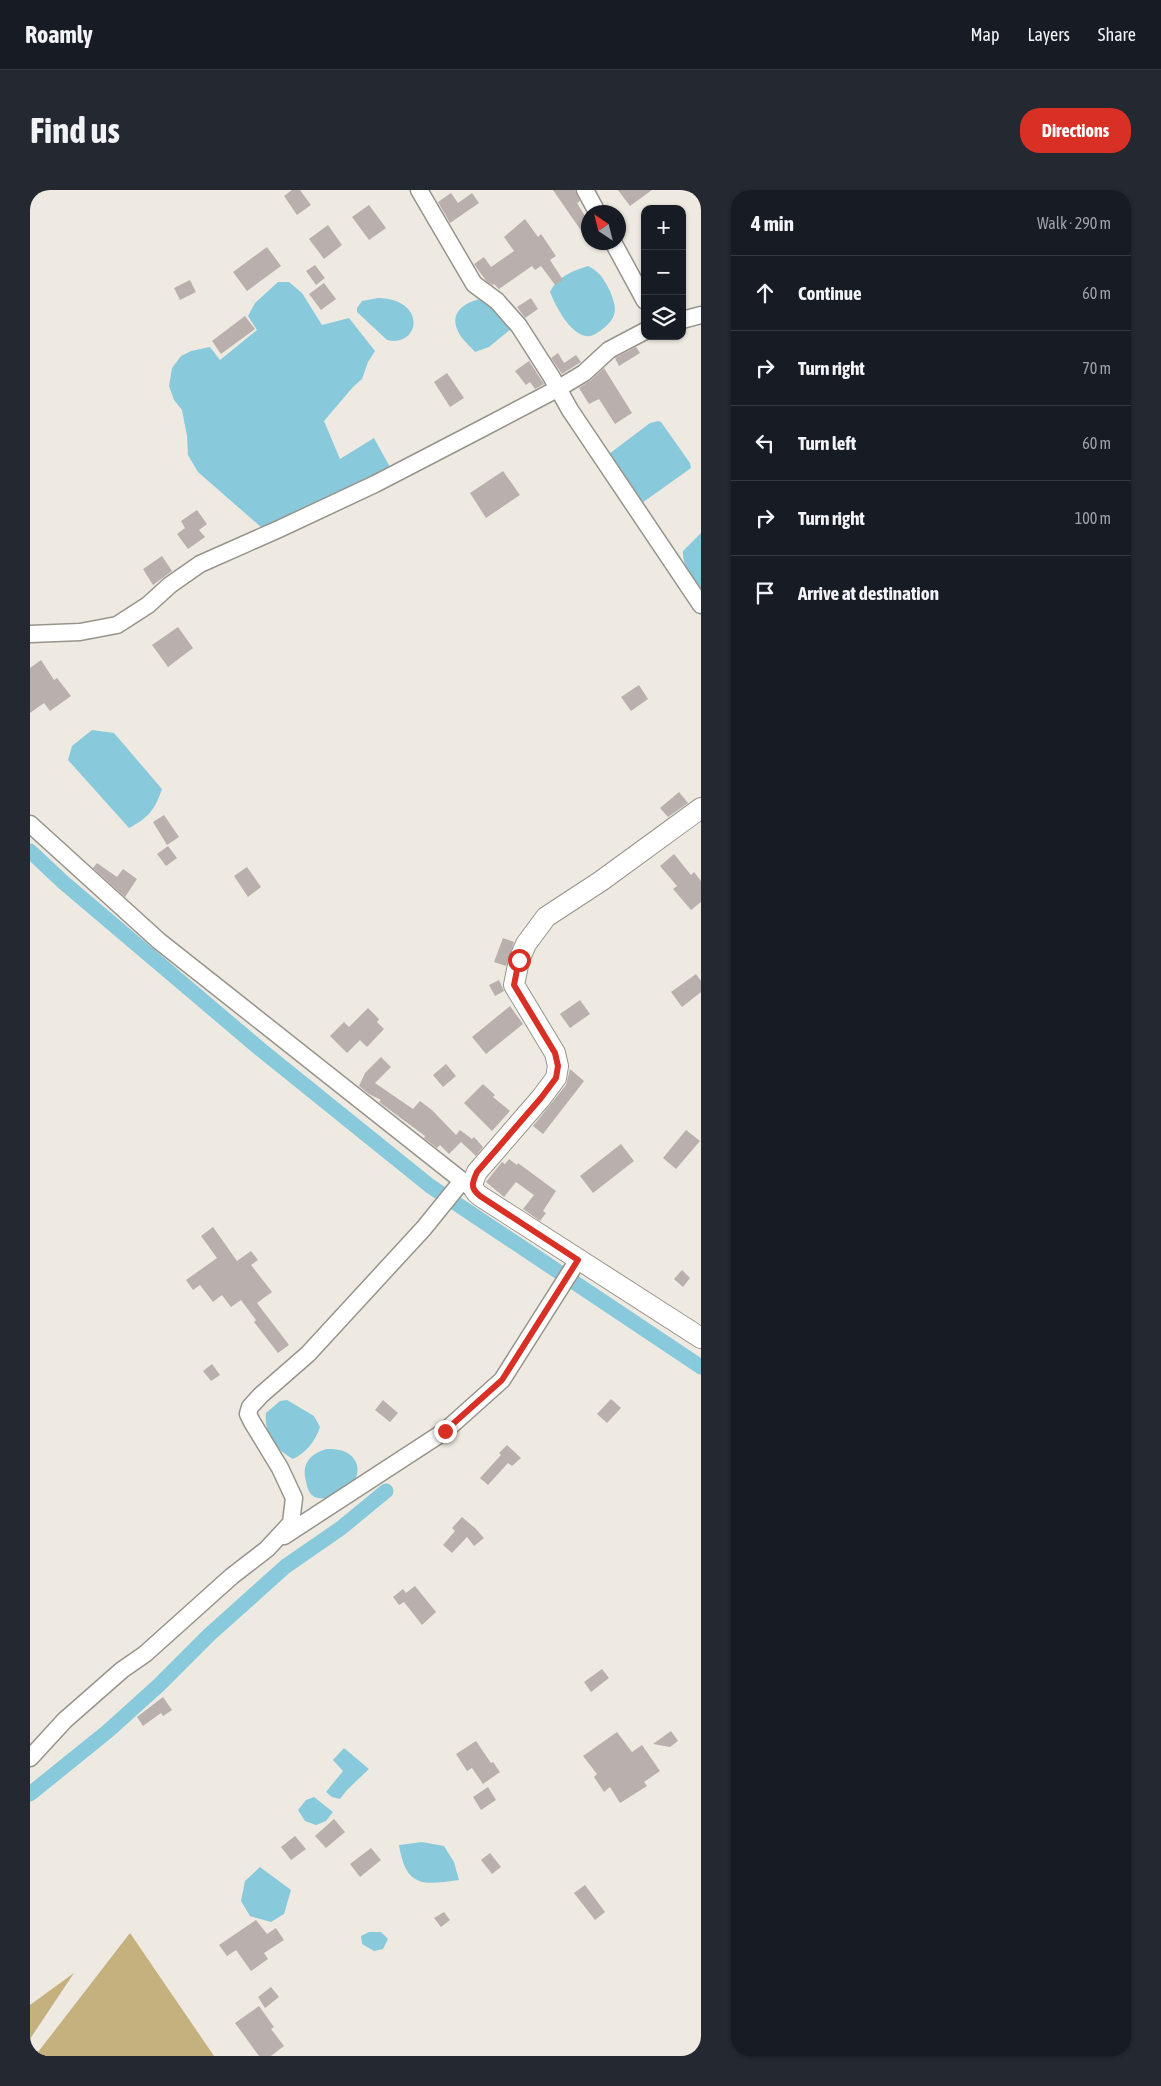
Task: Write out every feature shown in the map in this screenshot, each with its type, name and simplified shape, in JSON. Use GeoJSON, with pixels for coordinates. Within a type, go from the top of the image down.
{"type":"FeatureCollection","features":[{"type":"Feature","properties":{"kind":"street"},"geometry":{"type":"LineString","coordinates":[[419,190],[474,284],[497,302],[519,326],[570,410],[701,604]]}},
{"type":"Feature","properties":{"kind":"street"},"geometry":{"type":"LineString","coordinates":[[585,190],[593,205]]}},
{"type":"Feature","properties":{"kind":"street"},"geometry":{"type":"LineString","coordinates":[[617,250],[642,295]]}},
{"type":"Feature","properties":{"kind":"street"},"geometry":{"type":"LineString","coordinates":[[686,319],[701,315]]}},
{"type":"Feature","properties":{"kind":"street"},"geometry":{"type":"LineString","coordinates":[[30,634],[80,632],[118,625],[148,605],[170,585],[200,564],[375,484],[558,388],[584,373],[609,350],[641,333]]}},
{"type":"Feature","properties":{"kind":"street"},"geometry":{"type":"LineString","coordinates":[[270,1546],[291,1523],[294,1498],[280,1468],[248,1414],[250,1407],[308,1354],[424,1228],[472,1182],[477,1172],[556,1078],[558,1066],[555,1053],[514,985],[519,960],[526,944],[546,917],[601,881],[701,808]]}},
{"type":"Feature","properties":{"kind":"street"},"geometry":{"type":"LineString","coordinates":[[32,830],[160,941],[467,1185],[578,1260],[701,1338]]}},
{"type":"Feature","properties":{"kind":"street"},"geometry":{"type":"LineString","coordinates":[[30,1758],[81,1706],[122,1670],[145,1654],[232,1576],[270,1546],[445,1431],[502,1380],[578,1260]]}},
{"type":"Feature","properties":{"kind":"shaded area"},"geometry":{"type":"Polygon","coordinates":[[[130,1933],[214,2056],[35,2056],[130,1933]]]}},
{"type":"Feature","properties":{"kind":"shaded area"},"geometry":{"type":"Polygon","coordinates":[[[74,1973],[30,2039],[30,2005],[74,1973]]]}},
{"type":"Feature","properties":{"kind":"water"},"geometry":{"type":"Polygon","coordinates":[[[588,266],[599,273],[604,279],[610,291],[615,309],[610,322],[600,331],[588,336],[580,334],[569,325],[559,311],[550,292],[561,278],[588,266]]]}},
{"type":"Feature","properties":{"kind":"water"},"geometry":{"type":"Polygon","coordinates":[[[278,282],[289,282],[302,293],[322,325],[349,318],[375,351],[368,362],[362,379],[324,421],[340,459],[374,438],[391,469],[262,528],[198,472],[188,455],[187,436],[182,410],[174,400],[169,386],[172,368],[181,356],[191,351],[210,347],[220,360],[257,330],[248,316],[255,303],[278,282]]]}},
{"type":"Feature","properties":{"kind":"water"},"geometry":{"type":"Polygon","coordinates":[[[378,298],[394,300],[405,306],[412,314],[414,322],[412,330],[407,337],[398,341],[387,340],[357,312],[357,308],[362,301],[378,298]]]}},
{"type":"Feature","properties":{"kind":"water"},"geometry":{"type":"Polygon","coordinates":[[[480,299],[494,307],[511,329],[489,347],[475,352],[462,338],[455,323],[458,313],[465,305],[480,299]]]}},
{"type":"Feature","properties":{"kind":"water"},"geometry":{"type":"Polygon","coordinates":[[[661,422],[690,463],[691,468],[642,503],[609,454],[650,423],[661,422]]]}},
{"type":"Feature","properties":{"kind":"water"},"geometry":{"type":"Polygon","coordinates":[[[701,533],[701,589],[691,576],[684,562],[683,551],[701,533]]]}},
{"type":"Feature","properties":{"kind":"water"},"geometry":{"type":"Polygon","coordinates":[[[92,730],[114,733],[162,789],[157,803],[150,813],[129,828],[68,760],[72,746],[92,730]]]}},
{"type":"Feature","properties":{"kind":"water"},"geometry":{"type":"Polygon","coordinates":[[[287,1400],[314,1416],[320,1427],[310,1446],[293,1459],[276,1446],[269,1434],[266,1421],[266,1413],[280,1401],[287,1400]]]}},
{"type":"Feature","properties":{"kind":"water"},"geometry":{"type":"Polygon","coordinates":[[[326,1449],[346,1452],[355,1460],[358,1468],[351,1484],[328,1499],[316,1498],[311,1494],[305,1475],[308,1460],[326,1449]]]}},
{"type":"Feature","properties":{"kind":"water"},"geometry":{"type":"Polygon","coordinates":[[[344,1748],[369,1769],[340,1799],[332,1797],[326,1792],[343,1771],[333,1760],[344,1748]]]}},
{"type":"Feature","properties":{"kind":"water"},"geometry":{"type":"Polygon","coordinates":[[[314,1797],[333,1812],[326,1821],[316,1825],[305,1821],[298,1810],[306,1800],[314,1797]]]}},
{"type":"Feature","properties":{"kind":"water"},"geometry":{"type":"Polygon","coordinates":[[[422,1842],[444,1846],[454,1862],[459,1880],[435,1883],[418,1880],[412,1876],[406,1869],[399,1845],[422,1842]]]}},
{"type":"Feature","properties":{"kind":"water"},"geometry":{"type":"Polygon","coordinates":[[[260,1867],[291,1890],[284,1914],[271,1922],[250,1916],[241,1901],[245,1881],[260,1867]]]}},
{"type":"Feature","properties":{"kind":"water"},"geometry":{"type":"Polygon","coordinates":[[[369,1932],[381,1932],[388,1939],[383,1949],[374,1951],[362,1944],[361,1936],[369,1932]]]}},
{"type":"Feature","properties":{"kind":"building"},"geometry":{"type":"Polygon","coordinates":[[[292,190],[300,190],[311,205],[297,215],[284,196],[292,190]]]}},
{"type":"Feature","properties":{"kind":"building"},"geometry":{"type":"Polygon","coordinates":[[[553,190],[575,190],[580,201],[577,203],[581,210],[581,231],[553,190]]]}},
{"type":"Feature","properties":{"kind":"building"},"geometry":{"type":"Polygon","coordinates":[[[618,190],[652,190],[630,206],[618,190]]]}},
{"type":"Feature","properties":{"kind":"building"},"geometry":{"type":"Polygon","coordinates":[[[451,193],[458,203],[472,193],[479,203],[450,223],[438,202],[451,193]]]}},
{"type":"Feature","properties":{"kind":"building"},"geometry":{"type":"Polygon","coordinates":[[[369,205],[386,228],[369,240],[352,217],[369,205]]]}},
{"type":"Feature","properties":{"kind":"building"},"geometry":{"type":"Polygon","coordinates":[[[525,219],[538,237],[541,234],[556,256],[550,260],[563,280],[555,285],[541,266],[535,270],[532,266],[499,289],[494,284],[487,282],[474,264],[484,257],[491,267],[514,251],[504,237],[525,219]]]}},
{"type":"Feature","properties":{"kind":"building"},"geometry":{"type":"Polygon","coordinates":[[[328,225],[342,245],[324,259],[309,239],[328,225]]]}},
{"type":"Feature","properties":{"kind":"building"},"geometry":{"type":"Polygon","coordinates":[[[267,247],[281,266],[247,291],[233,272],[267,247]]]}},
{"type":"Feature","properties":{"kind":"building"},"geometry":{"type":"Polygon","coordinates":[[[315,265],[325,278],[316,285],[306,271],[315,265]]]}},
{"type":"Feature","properties":{"kind":"building"},"geometry":{"type":"Polygon","coordinates":[[[190,280],[196,292],[180,300],[174,288],[190,280]]]}},
{"type":"Feature","properties":{"kind":"building"},"geometry":{"type":"Polygon","coordinates":[[[324,283],[336,299],[321,310],[309,294],[324,283]]]}},
{"type":"Feature","properties":{"kind":"building"},"geometry":{"type":"Polygon","coordinates":[[[531,298],[538,309],[525,318],[517,307],[531,298]]]}},
{"type":"Feature","properties":{"kind":"building"},"geometry":{"type":"Polygon","coordinates":[[[245,316],[255,329],[221,354],[212,341],[245,316]]]}},
{"type":"Feature","properties":{"kind":"building"},"geometry":{"type":"Polygon","coordinates":[[[636,347],[640,353],[619,366],[615,358],[636,347]]]}},
{"type":"Feature","properties":{"kind":"building"},"geometry":{"type":"Polygon","coordinates":[[[558,353],[564,363],[576,355],[581,362],[562,374],[551,358],[558,353]]]}},
{"type":"Feature","properties":{"kind":"building"},"geometry":{"type":"Polygon","coordinates":[[[529,361],[544,384],[535,389],[530,382],[526,385],[515,371],[529,361]]]}},
{"type":"Feature","properties":{"kind":"building"},"geometry":{"type":"Polygon","coordinates":[[[604,368],[632,413],[615,424],[599,399],[589,404],[579,388],[604,368]]]}},
{"type":"Feature","properties":{"kind":"building"},"geometry":{"type":"Polygon","coordinates":[[[447,373],[464,398],[450,407],[434,382],[447,373]]]}},
{"type":"Feature","properties":{"kind":"building"},"geometry":{"type":"Polygon","coordinates":[[[503,471],[520,495],[486,518],[470,493],[503,471]]]}},
{"type":"Feature","properties":{"kind":"building"},"geometry":{"type":"Polygon","coordinates":[[[197,510],[207,524],[199,530],[205,537],[188,549],[177,534],[185,528],[181,521],[197,510]]]}},
{"type":"Feature","properties":{"kind":"building"},"geometry":{"type":"Polygon","coordinates":[[[162,556],[172,571],[153,585],[143,569],[162,556]]]}},
{"type":"Feature","properties":{"kind":"building"},"geometry":{"type":"Polygon","coordinates":[[[178,627],[193,648],[168,667],[152,645],[178,627]]]}},
{"type":"Feature","properties":{"kind":"building"},"geometry":{"type":"Polygon","coordinates":[[[41,660],[54,680],[57,678],[71,696],[50,711],[44,703],[30,713],[30,668],[41,660]]]}},
{"type":"Feature","properties":{"kind":"building"},"geometry":{"type":"Polygon","coordinates":[[[639,685],[648,699],[631,711],[621,697],[639,685]]]}},
{"type":"Feature","properties":{"kind":"building"},"geometry":{"type":"Polygon","coordinates":[[[679,792],[688,803],[668,817],[660,808],[679,792]]]}},
{"type":"Feature","properties":{"kind":"building"},"geometry":{"type":"Polygon","coordinates":[[[164,815],[179,837],[167,845],[153,822],[164,815]]]}},
{"type":"Feature","properties":{"kind":"building"},"geometry":{"type":"Polygon","coordinates":[[[168,846],[177,858],[166,866],[157,854],[168,846]]]}},
{"type":"Feature","properties":{"kind":"building"},"geometry":{"type":"Polygon","coordinates":[[[674,854],[691,875],[694,872],[701,881],[701,902],[691,910],[673,889],[677,886],[660,866],[674,854]]]}},
{"type":"Feature","properties":{"kind":"building"},"geometry":{"type":"Polygon","coordinates":[[[97,863],[117,877],[123,869],[137,879],[125,897],[93,868],[97,863]]]}},
{"type":"Feature","properties":{"kind":"building"},"geometry":{"type":"Polygon","coordinates":[[[247,867],[261,887],[248,897],[234,876],[247,867]]]}},
{"type":"Feature","properties":{"kind":"building"},"geometry":{"type":"Polygon","coordinates":[[[503,938],[514,942],[506,966],[494,962],[503,938]]]}},
{"type":"Feature","properties":{"kind":"building"},"geometry":{"type":"Polygon","coordinates":[[[696,974],[701,981],[701,992],[682,1007],[671,992],[696,974]]]}},
{"type":"Feature","properties":{"kind":"building"},"geometry":{"type":"Polygon","coordinates":[[[499,980],[504,991],[495,996],[489,985],[499,980]]]}},
{"type":"Feature","properties":{"kind":"building"},"geometry":{"type":"Polygon","coordinates":[[[580,1000],[590,1014],[570,1028],[560,1014],[580,1000]]]}},
{"type":"Feature","properties":{"kind":"building"},"geometry":{"type":"Polygon","coordinates":[[[510,1006],[523,1024],[486,1054],[472,1037],[510,1006]]]}},
{"type":"Feature","properties":{"kind":"building"},"geometry":{"type":"Polygon","coordinates":[[[368,1008],[379,1019],[377,1022],[384,1029],[367,1047],[360,1040],[347,1053],[330,1036],[344,1022],[349,1027],[368,1008]]]}},
{"type":"Feature","properties":{"kind":"building"},"geometry":{"type":"Polygon","coordinates":[[[381,1057],[391,1067],[375,1083],[413,1109],[420,1101],[432,1110],[456,1135],[460,1130],[472,1139],[474,1137],[483,1147],[476,1156],[461,1142],[449,1154],[440,1145],[437,1148],[424,1138],[425,1136],[379,1102],[381,1100],[359,1086],[365,1073],[381,1057]]]}},
{"type":"Feature","properties":{"kind":"building"},"geometry":{"type":"Polygon","coordinates":[[[446,1064],[456,1076],[443,1087],[433,1075],[446,1064]]]}},
{"type":"Feature","properties":{"kind":"building"},"geometry":{"type":"Polygon","coordinates":[[[570,1069],[584,1081],[543,1134],[533,1126],[566,1085],[570,1069]]]}},
{"type":"Feature","properties":{"kind":"building"},"geometry":{"type":"Polygon","coordinates":[[[483,1084],[495,1095],[493,1097],[510,1111],[492,1131],[464,1103],[483,1084]]]}},
{"type":"Feature","properties":{"kind":"building"},"geometry":{"type":"Polygon","coordinates":[[[686,1130],[700,1141],[676,1169],[663,1158],[686,1130]]]}},
{"type":"Feature","properties":{"kind":"building"},"geometry":{"type":"Polygon","coordinates":[[[621,1144],[634,1161],[593,1193],[580,1176],[621,1144]]]}},
{"type":"Feature","properties":{"kind":"building"},"geometry":{"type":"Polygon","coordinates":[[[509,1159],[517,1165],[518,1163],[556,1191],[543,1211],[546,1213],[540,1221],[523,1209],[534,1195],[516,1182],[504,1197],[486,1182],[502,1162],[505,1164],[509,1159]]]}},
{"type":"Feature","properties":{"kind":"building"},"geometry":{"type":"Polygon","coordinates":[[[213,1227],[237,1261],[251,1251],[258,1260],[251,1265],[272,1292],[257,1303],[289,1345],[278,1353],[254,1322],[256,1320],[241,1300],[231,1307],[222,1295],[213,1302],[200,1285],[193,1290],[186,1280],[217,1258],[201,1236],[213,1227]]]}},
{"type":"Feature","properties":{"kind":"building"},"geometry":{"type":"Polygon","coordinates":[[[682,1270],[690,1278],[683,1287],[674,1279],[682,1270]]]}},
{"type":"Feature","properties":{"kind":"building"},"geometry":{"type":"Polygon","coordinates":[[[212,1364],[220,1375],[211,1381],[203,1371],[212,1364]]]}},
{"type":"Feature","properties":{"kind":"building"},"geometry":{"type":"Polygon","coordinates":[[[611,1399],[621,1408],[607,1423],[597,1414],[611,1399]]]}},
{"type":"Feature","properties":{"kind":"building"},"geometry":{"type":"Polygon","coordinates":[[[383,1400],[398,1413],[390,1422],[375,1410],[383,1400]]]}},
{"type":"Feature","properties":{"kind":"building"},"geometry":{"type":"Polygon","coordinates":[[[507,1445],[521,1458],[512,1466],[508,1463],[488,1485],[480,1478],[501,1455],[499,1453],[507,1445]]]}},
{"type":"Feature","properties":{"kind":"building"},"geometry":{"type":"Polygon","coordinates":[[[462,1517],[484,1538],[474,1546],[467,1537],[452,1553],[443,1545],[455,1531],[452,1528],[462,1517]]]}},
{"type":"Feature","properties":{"kind":"building"},"geometry":{"type":"Polygon","coordinates":[[[415,1586],[436,1612],[422,1625],[404,1602],[399,1605],[393,1597],[403,1589],[406,1593],[415,1586]]]}},
{"type":"Feature","properties":{"kind":"building"},"geometry":{"type":"Polygon","coordinates":[[[602,1669],[609,1678],[591,1692],[584,1682],[602,1669]]]}},
{"type":"Feature","properties":{"kind":"building"},"geometry":{"type":"Polygon","coordinates":[[[163,1697],[172,1710],[163,1716],[161,1713],[143,1726],[137,1717],[163,1697]]]}},
{"type":"Feature","properties":{"kind":"building"},"geometry":{"type":"Polygon","coordinates":[[[671,1731],[678,1741],[670,1747],[653,1744],[671,1731]]]}},
{"type":"Feature","properties":{"kind":"building"},"geometry":{"type":"Polygon","coordinates":[[[617,1732],[632,1752],[642,1745],[660,1771],[644,1782],[647,1786],[620,1803],[610,1787],[604,1792],[594,1777],[597,1774],[583,1756],[617,1732]]]}},
{"type":"Feature","properties":{"kind":"building"},"geometry":{"type":"Polygon","coordinates":[[[476,1741],[491,1763],[493,1762],[500,1772],[483,1784],[472,1768],[467,1771],[456,1754],[476,1741]]]}},
{"type":"Feature","properties":{"kind":"building"},"geometry":{"type":"Polygon","coordinates":[[[488,1787],[496,1800],[481,1810],[473,1797],[488,1787]]]}},
{"type":"Feature","properties":{"kind":"building"},"geometry":{"type":"Polygon","coordinates":[[[334,1819],[345,1832],[326,1848],[315,1836],[334,1819]]]}},
{"type":"Feature","properties":{"kind":"building"},"geometry":{"type":"Polygon","coordinates":[[[295,1836],[306,1849],[291,1860],[281,1847],[295,1836]]]}},
{"type":"Feature","properties":{"kind":"building"},"geometry":{"type":"Polygon","coordinates":[[[371,1848],[381,1860],[360,1877],[350,1864],[371,1848]]]}},
{"type":"Feature","properties":{"kind":"building"},"geometry":{"type":"Polygon","coordinates":[[[490,1853],[501,1867],[492,1874],[481,1860],[490,1853]]]}},
{"type":"Feature","properties":{"kind":"building"},"geometry":{"type":"Polygon","coordinates":[[[585,1885],[605,1912],[595,1920],[574,1893],[585,1885]]]}},
{"type":"Feature","properties":{"kind":"building"},"geometry":{"type":"Polygon","coordinates":[[[444,1912],[450,1920],[441,1927],[434,1918],[444,1912]]]}},
{"type":"Feature","properties":{"kind":"building"},"geometry":{"type":"Polygon","coordinates":[[[256,1920],[267,1934],[276,1928],[284,1940],[264,1953],[268,1959],[251,1971],[236,1950],[227,1956],[219,1945],[256,1920]]]}},
{"type":"Feature","properties":{"kind":"building"},"geometry":{"type":"Polygon","coordinates":[[[271,1987],[279,1997],[265,2008],[258,1997],[271,1987]]]}},
{"type":"Feature","properties":{"kind":"building"},"geometry":{"type":"Polygon","coordinates":[[[259,2006],[274,2027],[271,2029],[284,2046],[271,2056],[259,2056],[235,2023],[259,2006]]]}},
{"type":"Feature","properties":{"kind":"waterway"},"geometry":{"type":"LineString","coordinates":[[30,851],[63,882],[260,1049],[430,1186],[701,1367]]}},
{"type":"Feature","properties":{"kind":"waterway"},"geometry":{"type":"LineString","coordinates":[[30,1794],[108,1731],[159,1685],[209,1635],[286,1566],[341,1528],[386,1491]]}},
{"type":"Feature","properties":{"kind":"route"},"geometry":{"type":"LineString","coordinates":[[445,1431],[502,1380],[578,1260],[480,1196],[473,1190],[472,1186],[477,1172],[556,1078],[558,1066],[555,1053],[514,985],[519,960]]}}]}
